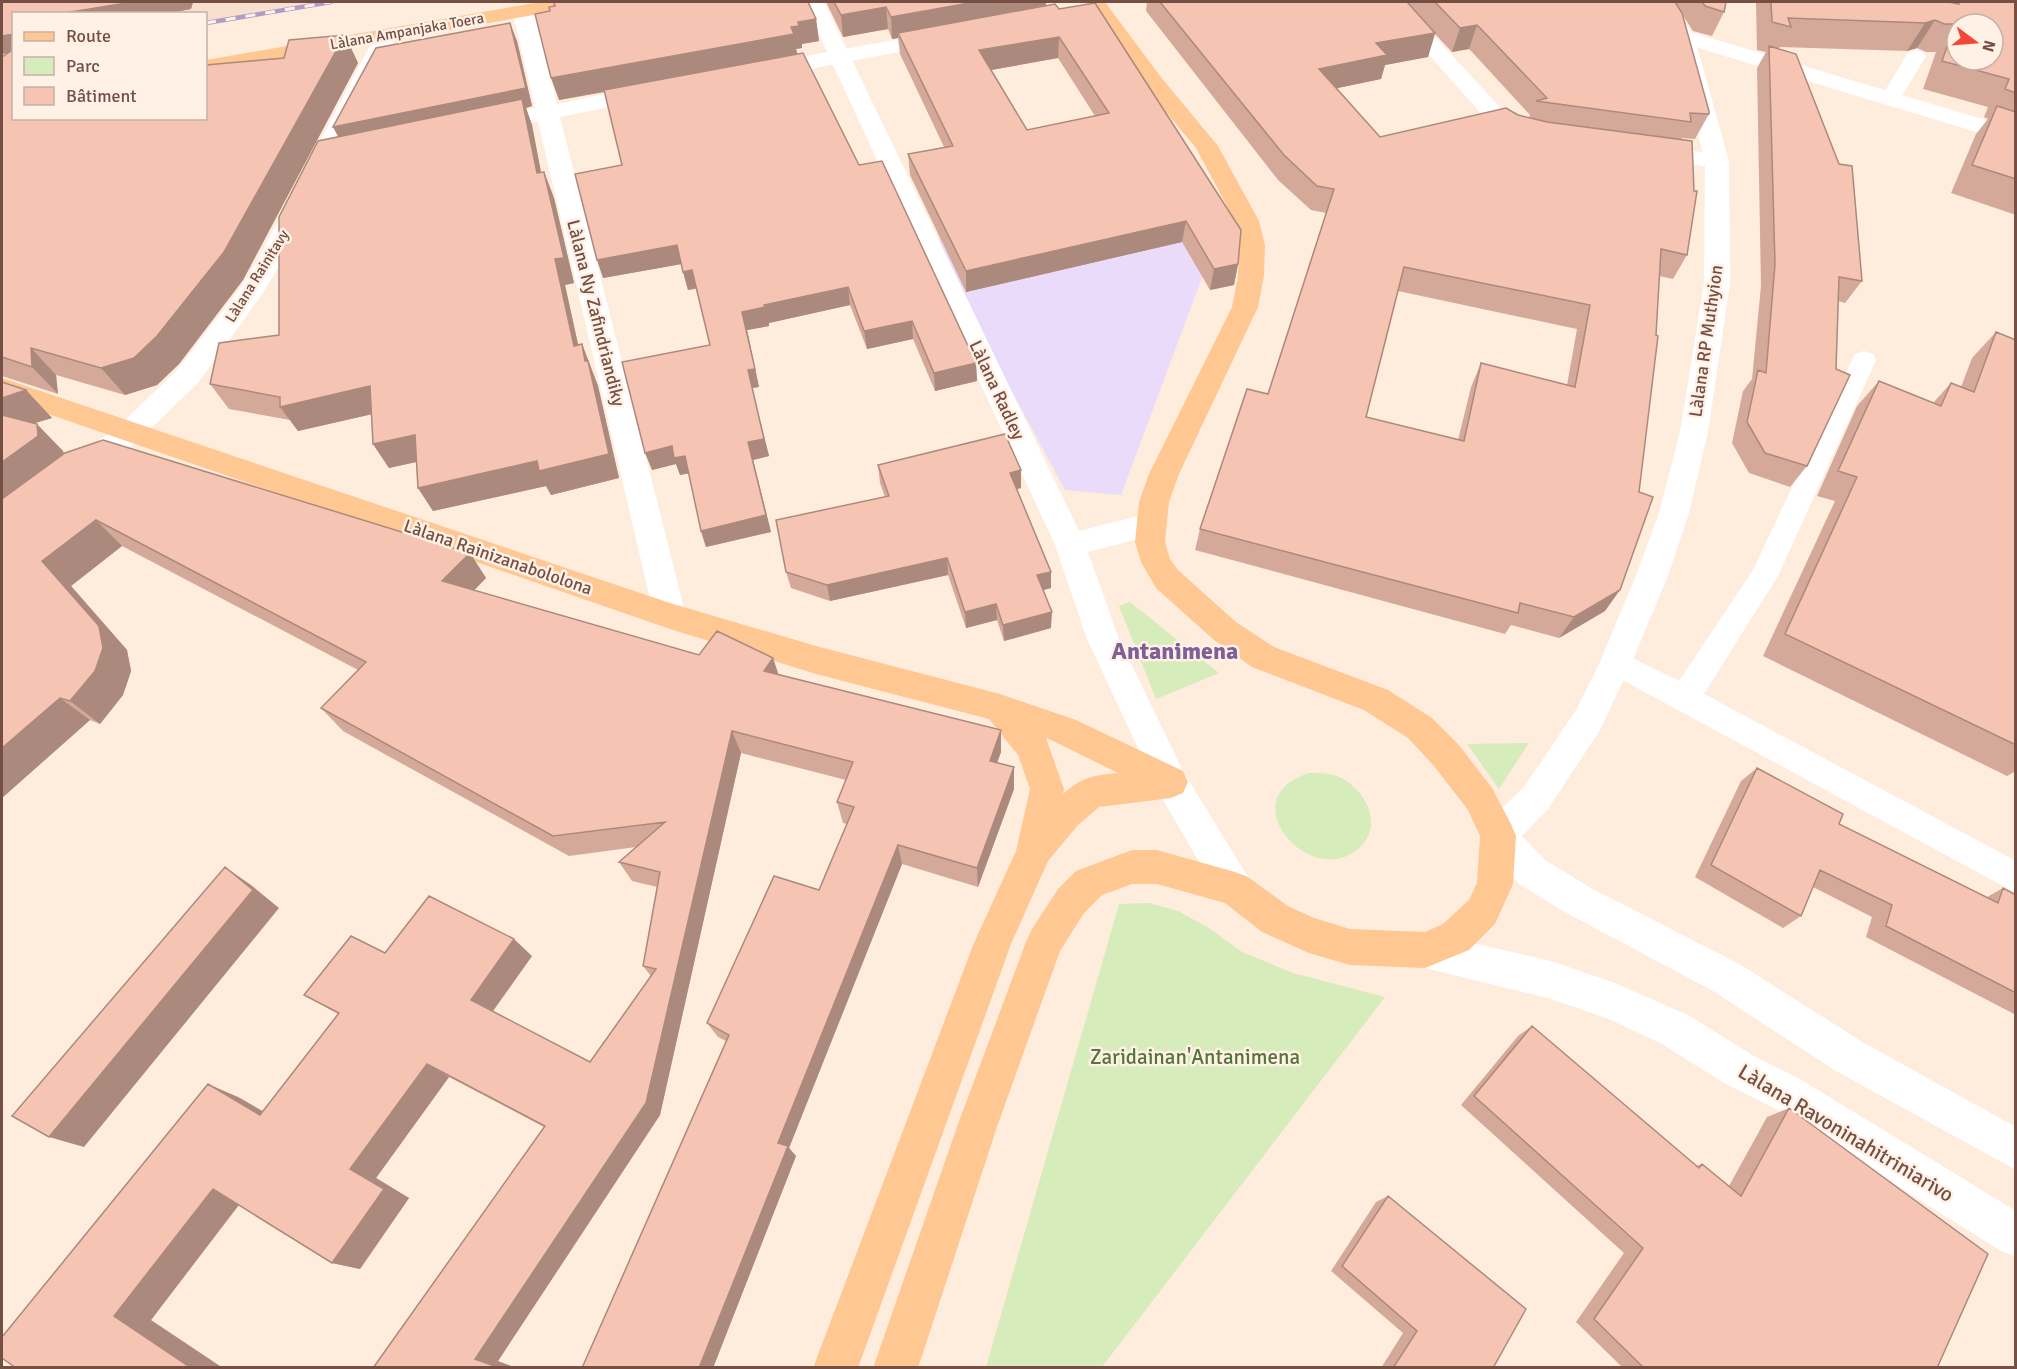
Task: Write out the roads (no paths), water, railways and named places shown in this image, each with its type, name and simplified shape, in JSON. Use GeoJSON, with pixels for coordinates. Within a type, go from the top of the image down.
{"type":"FeatureCollection","features":[{"type":"Feature","properties":{"kind":"main road","name":"Làlana Ampanjaka Toera"},"geometry":{"type":"LineString","coordinates":[[207,67],[573,2]]}},
{"type":"Feature","properties":{"kind":"main road"},"geometry":{"type":"LineString","coordinates":[[895,1368],[978,1124],[1045,942],[1071,901],[1089,883],[1132,867],[1157,867],[1235,889],[1275,918],[1309,935],[1350,947],[1425,950],[1456,937],[1482,912],[1496,884],[1498,836],[1480,799],[1446,755],[1420,728],[1377,700],[1263,657],[1225,631],[1192,602],[1167,579],[1156,562],[1150,542],[1154,502],[1164,474],[1245,307],[1251,276],[1252,245],[1247,222],[1206,146],[1091,8]]}},
{"type":"Feature","properties":{"kind":"main road","name":"Làlana Rainizanabololona"},"geometry":{"type":"LineString","coordinates":[[2,388],[670,616],[816,660],[1000,708],[1064,730],[1171,782]]}},
{"type":"Feature","properties":{"kind":"main road"},"geometry":{"type":"LineString","coordinates":[[835,1368],[993,943],[1034,850],[1047,789],[1033,747],[1000,708]]}},
{"type":"Feature","properties":{"kind":"main road"},"geometry":{"type":"LineString","coordinates":[[1034,850],[1066,814],[1091,792],[1171,782]]}},
{"type":"Feature","properties":{"kind":"street","name":"Làlana Radley"},"geometry":{"type":"LineString","coordinates":[[814,2],[1070,545],[1104,639],[1171,782],[1235,889]]}},
{"type":"Feature","properties":{"kind":"street"},"geometry":{"type":"LineString","coordinates":[[1392,2],[1501,122],[1517,132],[1549,139]]}},
{"type":"Feature","properties":{"kind":"street","name":"Làlana RP Muthyion"},"geometry":{"type":"LineString","coordinates":[[1498,836],[1536,798],[1588,720],[1653,573],[1667,533],[1694,432],[1717,283],[1717,161],[1683,36],[1662,2]]}},
{"type":"Feature","properties":{"kind":"street","name":"Làlana Ny Zafindriandiky"},"geometry":{"type":"LineString","coordinates":[[523,10],[670,616]]}},
{"type":"Feature","properties":{"kind":"street"},"geometry":{"type":"LineString","coordinates":[[746,74],[964,33]]}},
{"type":"Feature","properties":{"kind":"street","name":"Làlana Rainitavy"},"geometry":{"type":"LineString","coordinates":[[57,486],[130,432],[187,377],[250,293],[333,158],[386,36]]}},
{"type":"Feature","properties":{"kind":"street"},"geometry":{"type":"LineString","coordinates":[[1683,36],[2016,137]]}},
{"type":"Feature","properties":{"kind":"street"},"geometry":{"type":"LineString","coordinates":[[468,129],[676,87]]}},
{"type":"Feature","properties":{"kind":"street"},"geometry":{"type":"LineString","coordinates":[[1628,149],[1717,161]]}},
{"type":"Feature","properties":{"kind":"street"},"geometry":{"type":"LineString","coordinates":[[1070,545],[1150,525]]}},
{"type":"Feature","properties":{"kind":"street"},"geometry":{"type":"LineString","coordinates":[[1498,836],[1532,872],[1576,899],[1727,978],[1850,1057],[2016,1150]]}},
{"type":"Feature","properties":{"kind":"street","name":"Làlana Ravoninahitriniarivo"},"geometry":{"type":"LineString","coordinates":[[1425,950],[1551,980],[1615,1002],[1676,1030],[1738,1068],[1786,1093],[2016,1236]]}},
{"type":"Feature","properties":{"kind":"lane"},"geometry":{"type":"LineString","coordinates":[[1890,99],[1916,56]]}},
{"type":"Feature","properties":{"kind":"lane"},"geometry":{"type":"LineString","coordinates":[[1684,699],[1764,576],[1864,360]]}},
{"type":"Feature","properties":{"kind":"lane"},"geometry":{"type":"LineString","coordinates":[[1612,669],[1684,699],[2016,878]]}},
{"type":"Feature","properties":{"kind":"railway"},"geometry":{"type":"LineString","coordinates":[[207,23],[331,2]]}},
{"type":"Feature","properties":{"kind":"district","name":"Antanimena"},"geometry":{"type":"Point","coordinates":[1175,651]}},
{"type":"Feature","properties":{"kind":"park label","name":"Zaridainan'Antanimena"},"geometry":{"type":"Point","coordinates":[1195,1057]}}]}
